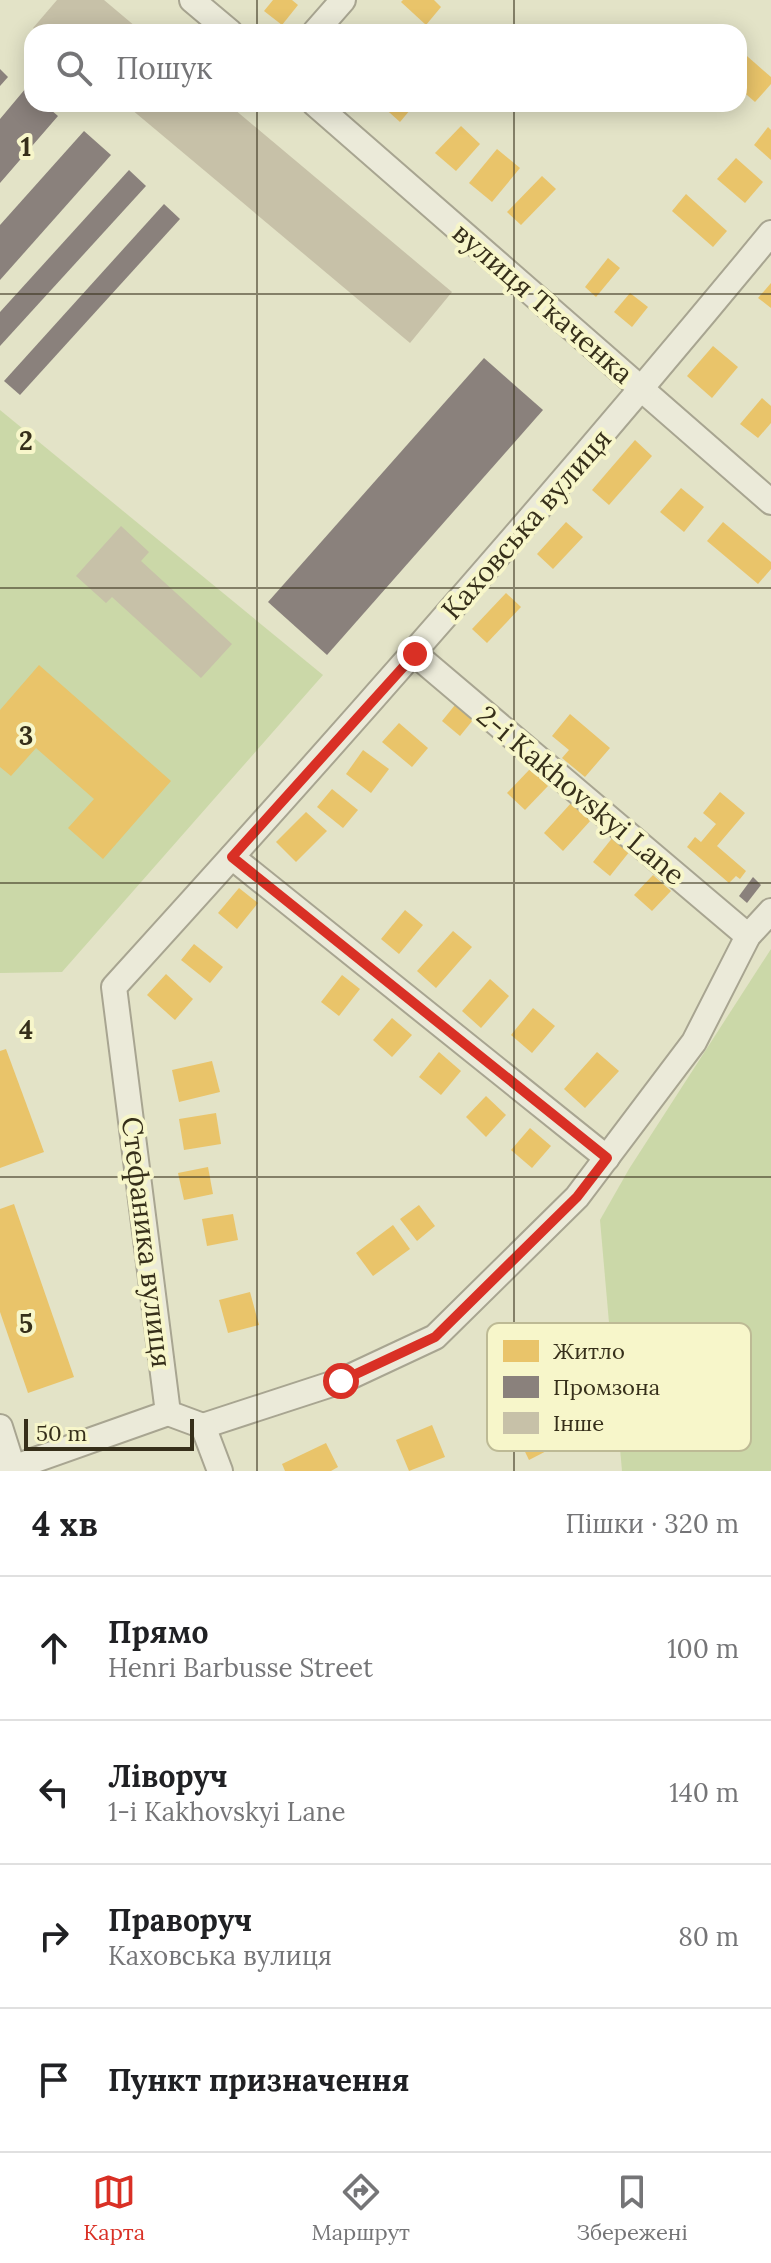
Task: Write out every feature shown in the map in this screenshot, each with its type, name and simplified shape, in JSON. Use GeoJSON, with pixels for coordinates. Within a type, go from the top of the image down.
{"type":"FeatureCollection","features":[{"type":"Feature","properties":{"kind":"street"},"geometry":{"type":"LineString","coordinates":[[192,0],[220,24]]}},
{"type":"Feature","properties":{"kind":"street"},"geometry":{"type":"LineString","coordinates":[[322,24],[343,0]]}},
{"type":"Feature","properties":{"kind":"street","name":"вулиця Ткаченка"},"geometry":{"type":"LineString","coordinates":[[324,112],[771,502]]}},
{"type":"Feature","properties":{"kind":"street","name":"Каховська вулиця"},"geometry":{"type":"LineString","coordinates":[[114,987],[415,654],[771,233]]}},
{"type":"Feature","properties":{"kind":"street","name":"2-i Kakhovskyi Lane"},"geometry":{"type":"LineString","coordinates":[[415,654],[748,936]]}},
{"type":"Feature","properties":{"kind":"street"},"geometry":{"type":"LineString","coordinates":[[232,857],[607,1158]]}},
{"type":"Feature","properties":{"kind":"street"},"geometry":{"type":"LineString","coordinates":[[0,1427],[9,1469],[168,1413],[203,1426],[341,1381],[435,1337],[577,1197],[694,1042],[748,936],[771,911]]}},
{"type":"Feature","properties":{"kind":"street","name":"Стефаника вулиця"},"geometry":{"type":"LineString","coordinates":[[114,987],[168,1413]]}},
{"type":"Feature","properties":{"kind":"street"},"geometry":{"type":"LineString","coordinates":[[203,1426],[220,1471]]}},
{"type":"Feature","properties":{"kind":"green space"},"geometry":{"type":"Polygon","coordinates":[[[0,410],[323,675],[62,972],[0,973],[0,410]]]}},
{"type":"Feature","properties":{"kind":"green space"},"geometry":{"type":"Polygon","coordinates":[[[771,949],[771,1471],[622,1471],[620,1451],[751,1451],[751,1323],[609,1323],[600,1220],[629,1169],[771,949]]]}},
{"type":"Feature","properties":{"kind":"building: Житло"},"geometry":{"type":"Polygon","coordinates":[[[273,0],[292,0],[298,5],[283,24],[264,11],[273,0]]]}},
{"type":"Feature","properties":{"kind":"building: Житло"},"geometry":{"type":"Polygon","coordinates":[[[434,0],[441,7],[425,24],[401,2],[434,0]]]}},
{"type":"Feature","properties":{"kind":"building: Житло"},"geometry":{"type":"Polygon","coordinates":[[[747,56],[771,77],[771,84],[755,102],[747,95],[747,56]]]}},
{"type":"Feature","properties":{"kind":"building: Житло"},"geometry":{"type":"Polygon","coordinates":[[[389,112],[408,112],[400,122],[389,112]]]}},
{"type":"Feature","properties":{"kind":"building: Житло"},"geometry":{"type":"Polygon","coordinates":[[[461,126],[480,144],[456,171],[435,153],[461,126]]]}},
{"type":"Feature","properties":{"kind":"building: Житло"},"geometry":{"type":"Polygon","coordinates":[[[768,127],[771,130],[771,160],[754,145],[768,127]]]}},
{"type":"Feature","properties":{"kind":"building: Житло"},"geometry":{"type":"Polygon","coordinates":[[[497,149],[520,168],[492,202],[469,183],[497,149]]]}},
{"type":"Feature","properties":{"kind":"building: Житло"},"geometry":{"type":"Polygon","coordinates":[[[736,158],[763,182],[745,203],[717,179],[736,158]]]}},
{"type":"Feature","properties":{"kind":"building: Житло"},"geometry":{"type":"Polygon","coordinates":[[[542,176],[556,189],[521,225],[507,212],[542,176]]]}},
{"type":"Feature","properties":{"kind":"building: Житло"},"geometry":{"type":"Polygon","coordinates":[[[686,194],[727,231],[713,247],[672,211],[686,194]]]}},
{"type":"Feature","properties":{"kind":"building: Житло"},"geometry":{"type":"Polygon","coordinates":[[[608,258],[620,268],[596,297],[585,287],[608,258]]]}},
{"type":"Feature","properties":{"kind":"building: Житло"},"geometry":{"type":"Polygon","coordinates":[[[771,283],[771,308],[758,298],[771,283]]]}},
{"type":"Feature","properties":{"kind":"building: Житло"},"geometry":{"type":"Polygon","coordinates":[[[630,293],[648,307],[632,327],[614,312],[630,293]]]}},
{"type":"Feature","properties":{"kind":"building: Житло"},"geometry":{"type":"Polygon","coordinates":[[[713,346],[738,367],[712,398],[687,376],[713,346]]]}},
{"type":"Feature","properties":{"kind":"building: Житло"},"geometry":{"type":"Polygon","coordinates":[[[762,398],[771,406],[771,423],[758,438],[740,424],[762,398]]]}},
{"type":"Feature","properties":{"kind":"building: Житло"},"geometry":{"type":"Polygon","coordinates":[[[635,440],[652,456],[609,505],[592,490],[635,440]]]}},
{"type":"Feature","properties":{"kind":"building: Житло"},"geometry":{"type":"Polygon","coordinates":[[[681,488],[704,507],[684,532],[660,512],[681,488]]]}},
{"type":"Feature","properties":{"kind":"building: Житло"},"geometry":{"type":"Polygon","coordinates":[[[566,522],[583,537],[553,569],[537,554],[566,522]]]}},
{"type":"Feature","properties":{"kind":"building: Житло"},"geometry":{"type":"Polygon","coordinates":[[[723,522],[771,562],[771,569],[758,584],[707,541],[723,522]]]}},
{"type":"Feature","properties":{"kind":"building: Житло"},"geometry":{"type":"Polygon","coordinates":[[[506,593],[521,607],[487,643],[472,629],[506,593]]]}},
{"type":"Feature","properties":{"kind":"building: Житло"},"geometry":{"type":"Polygon","coordinates":[[[39,665],[171,781],[103,859],[68,828],[94,799],[36,748],[11,776],[0,767],[0,710],[39,665]]]}},
{"type":"Feature","properties":{"kind":"building: Житло"},"geometry":{"type":"Polygon","coordinates":[[[455,705],[473,720],[460,736],[442,721],[455,705]]]}},
{"type":"Feature","properties":{"kind":"building: Житло"},"geometry":{"type":"Polygon","coordinates":[[[570,714],[610,748],[585,777],[562,758],[569,750],[552,736],[570,714]]]}},
{"type":"Feature","properties":{"kind":"building: Житло"},"geometry":{"type":"Polygon","coordinates":[[[399,723],[428,748],[412,767],[382,742],[399,723]]]}},
{"type":"Feature","properties":{"kind":"building: Житло"},"geometry":{"type":"Polygon","coordinates":[[[363,750],[389,769],[371,793],[346,774],[363,750]]]}},
{"type":"Feature","properties":{"kind":"building: Житло"},"geometry":{"type":"Polygon","coordinates":[[[530,769],[548,786],[525,810],[507,793],[530,769]]]}},
{"type":"Feature","properties":{"kind":"building: Житло"},"geometry":{"type":"Polygon","coordinates":[[[332,789],[358,810],[343,828],[317,807],[332,789]]]}},
{"type":"Feature","properties":{"kind":"building: Житло"},"geometry":{"type":"Polygon","coordinates":[[[720,792],[745,813],[717,846],[746,871],[740,879],[736,876],[729,883],[687,847],[695,837],[701,842],[716,824],[703,813],[720,792]]]}},
{"type":"Feature","properties":{"kind":"building: Житло"},"geometry":{"type":"Polygon","coordinates":[[[572,802],[591,820],[563,851],[544,833],[572,802]]]}},
{"type":"Feature","properties":{"kind":"building: Житло"},"geometry":{"type":"Polygon","coordinates":[[[306,812],[327,831],[296,862],[276,842],[306,812]]]}},
{"type":"Feature","properties":{"kind":"building: Житло"},"geometry":{"type":"Polygon","coordinates":[[[613,837],[630,851],[610,876],[593,862],[613,837]]]}},
{"type":"Feature","properties":{"kind":"building: Житло"},"geometry":{"type":"Polygon","coordinates":[[[653,875],[671,891],[652,911],[634,895],[653,875]]]}},
{"type":"Feature","properties":{"kind":"building: Житло"},"geometry":{"type":"Polygon","coordinates":[[[239,888],[258,903],[237,929],[218,913],[239,888]]]}},
{"type":"Feature","properties":{"kind":"building: Житло"},"geometry":{"type":"Polygon","coordinates":[[[405,910],[423,925],[399,954],[381,939],[405,910]]]}},
{"type":"Feature","properties":{"kind":"building: Житло"},"geometry":{"type":"Polygon","coordinates":[[[453,931],[472,947],[436,988],[417,971],[453,931]]]}},
{"type":"Feature","properties":{"kind":"building: Житло"},"geometry":{"type":"Polygon","coordinates":[[[194,944],[223,967],[210,983],[181,960],[194,944]]]}},
{"type":"Feature","properties":{"kind":"building: Житло"},"geometry":{"type":"Polygon","coordinates":[[[166,974],[193,999],[175,1020],[147,995],[166,974]]]}},
{"type":"Feature","properties":{"kind":"building: Житло"},"geometry":{"type":"Polygon","coordinates":[[[342,975],[360,989],[339,1016],[321,1002],[342,975]]]}},
{"type":"Feature","properties":{"kind":"building: Житло"},"geometry":{"type":"Polygon","coordinates":[[[490,979],[509,996],[481,1028],[462,1011],[490,979]]]}},
{"type":"Feature","properties":{"kind":"building: Житло"},"geometry":{"type":"Polygon","coordinates":[[[533,1008],[555,1026],[532,1053],[511,1035],[533,1008]]]}},
{"type":"Feature","properties":{"kind":"building: Житло"},"geometry":{"type":"Polygon","coordinates":[[[392,1018],[412,1035],[392,1057],[373,1040],[392,1018]]]}},
{"type":"Feature","properties":{"kind":"building: Житло"},"geometry":{"type":"Polygon","coordinates":[[[6,1049],[44,1152],[0,1168],[0,1051],[6,1049]]]}},
{"type":"Feature","properties":{"kind":"building: Житло"},"geometry":{"type":"Polygon","coordinates":[[[439,1052],[461,1071],[441,1095],[419,1077],[439,1052]]]}},
{"type":"Feature","properties":{"kind":"building: Житло"},"geometry":{"type":"Polygon","coordinates":[[[597,1052],[619,1071],[585,1108],[564,1089],[597,1052]]]}},
{"type":"Feature","properties":{"kind":"building: Житло"},"geometry":{"type":"Polygon","coordinates":[[[212,1061],[220,1092],[179,1102],[172,1070],[212,1061]]]}},
{"type":"Feature","properties":{"kind":"building: Житло"},"geometry":{"type":"Polygon","coordinates":[[[486,1096],[506,1115],[486,1137],[466,1117],[486,1096]]]}},
{"type":"Feature","properties":{"kind":"building: Житло"},"geometry":{"type":"Polygon","coordinates":[[[216,1113],[221,1144],[184,1150],[179,1119],[216,1113]]]}},
{"type":"Feature","properties":{"kind":"building: Житло"},"geometry":{"type":"Polygon","coordinates":[[[530,1128],[551,1146],[532,1168],[511,1150],[530,1128]]]}},
{"type":"Feature","properties":{"kind":"building: Житло"},"geometry":{"type":"Polygon","coordinates":[[[208,1167],[213,1194],[184,1200],[178,1173],[208,1167]]]}},
{"type":"Feature","properties":{"kind":"building: Житло"},"geometry":{"type":"Polygon","coordinates":[[[14,1204],[74,1377],[28,1393],[0,1312],[0,1209],[14,1204]]]}},
{"type":"Feature","properties":{"kind":"building: Житло"},"geometry":{"type":"Polygon","coordinates":[[[419,1205],[435,1226],[417,1241],[400,1219],[419,1205]]]}},
{"type":"Feature","properties":{"kind":"building: Житло"},"geometry":{"type":"Polygon","coordinates":[[[233,1214],[238,1240],[207,1246],[202,1219],[233,1214]]]}},
{"type":"Feature","properties":{"kind":"building: Житло"},"geometry":{"type":"Polygon","coordinates":[[[393,1225],[410,1249],[373,1276],[356,1253],[393,1225]]]}},
{"type":"Feature","properties":{"kind":"building: Житло"},"geometry":{"type":"Polygon","coordinates":[[[250,1292],[259,1325],[228,1333],[219,1300],[250,1292]]]}},
{"type":"Feature","properties":{"kind":"building: Житло"},"geometry":{"type":"Polygon","coordinates":[[[432,1425],[445,1457],[409,1471],[396,1440],[432,1425]]]}},
{"type":"Feature","properties":{"kind":"building: Житло"},"geometry":{"type":"Polygon","coordinates":[[[326,1443],[338,1467],[331,1471],[285,1471],[282,1464],[326,1443]]]}},
{"type":"Feature","properties":{"kind":"building: Житло"},"geometry":{"type":"Polygon","coordinates":[[[525,1451],[546,1451],[529,1460],[525,1451]]]}},
{"type":"Feature","properties":{"kind":"building: Промзона"},"geometry":{"type":"Polygon","coordinates":[[[0,69],[8,77],[0,86],[0,69]]]}},
{"type":"Feature","properties":{"kind":"building: Промзона"},"geometry":{"type":"Polygon","coordinates":[[[24,90],[24,112],[53,112],[58,116],[0,183],[0,119],[24,90]]]}},
{"type":"Feature","properties":{"kind":"building: Промзона"},"geometry":{"type":"Polygon","coordinates":[[[84,131],[111,155],[0,280],[0,225],[84,131]]]}},
{"type":"Feature","properties":{"kind":"building: Промзона"},"geometry":{"type":"Polygon","coordinates":[[[129,170],[146,186],[0,346],[0,312],[129,170]]]}},
{"type":"Feature","properties":{"kind":"building: Промзона"},"geometry":{"type":"Polygon","coordinates":[[[164,204],[180,219],[20,395],[4,381],[164,204]]]}},
{"type":"Feature","properties":{"kind":"building: Промзона"},"geometry":{"type":"Polygon","coordinates":[[[484,358],[543,410],[327,655],[268,602],[484,358]]]}},
{"type":"Feature","properties":{"kind":"building: Промзона"},"geometry":{"type":"Polygon","coordinates":[[[753,877],[761,885],[747,903],[739,896],[753,877]]]}},
{"type":"Feature","properties":{"kind":"building: Інше"},"geometry":{"type":"Polygon","coordinates":[[[57,0],[104,0],[132,24],[36,24],[57,0]]]}},
{"type":"Feature","properties":{"kind":"building: Інше"},"geometry":{"type":"Polygon","coordinates":[[[135,112],[238,112],[452,292],[410,343],[135,112]]]}},
{"type":"Feature","properties":{"kind":"building: Інше"},"geometry":{"type":"Polygon","coordinates":[[[121,526],[149,552],[141,561],[232,644],[201,678],[112,597],[106,603],[76,576],[121,526]]]}},
{"type":"Feature","properties":{"kind":"route"},"geometry":{"type":"LineString","coordinates":[[341,1381],[435,1337],[577,1197],[607,1158],[232,857],[415,654]]}}]}
